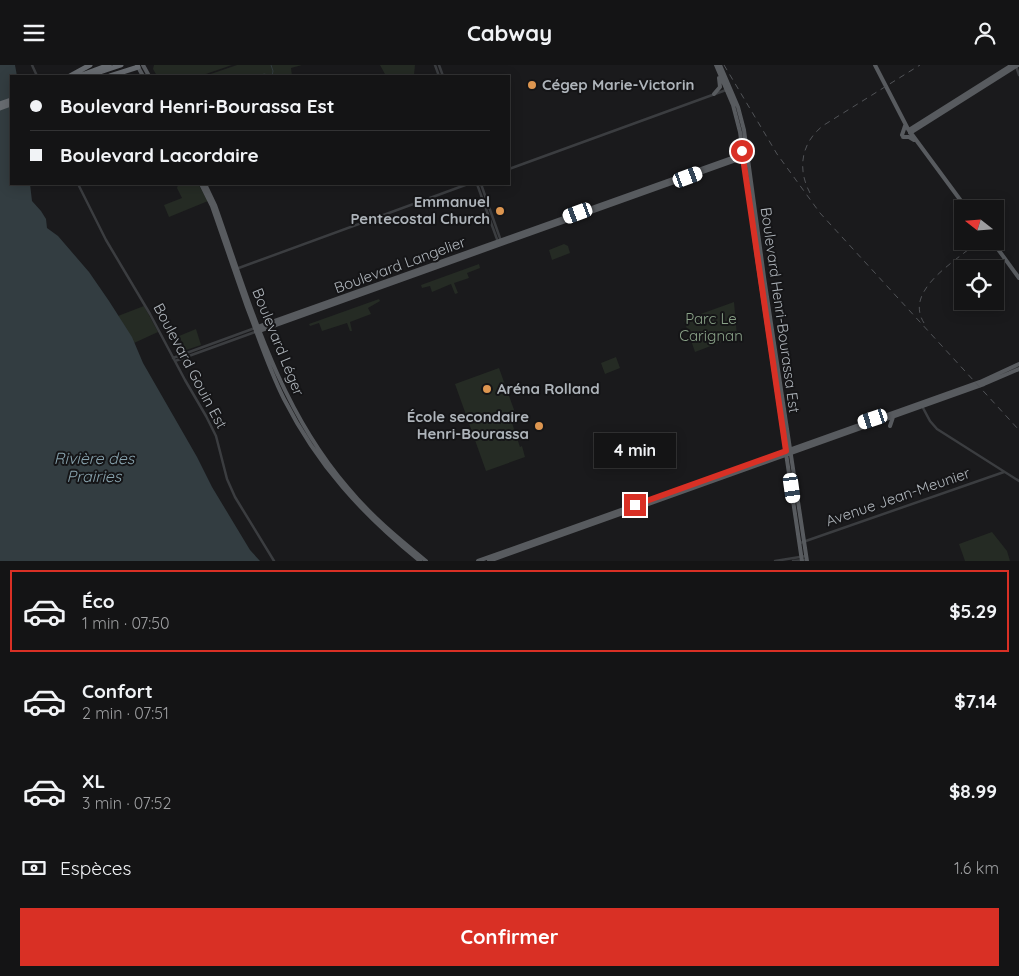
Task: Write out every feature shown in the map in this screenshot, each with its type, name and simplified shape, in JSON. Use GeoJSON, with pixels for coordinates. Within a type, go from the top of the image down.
{"type":"FeatureCollection","features":[{"type":"Feature","properties":{"kind":"highway"},"geometry":{"type":"LineString","coordinates":[[72,75],[90,65]]}},
{"type":"Feature","properties":{"kind":"highway"},"geometry":{"type":"LineString","coordinates":[[82,75],[109,65]]}},
{"type":"Feature","properties":{"kind":"highway"},"geometry":{"type":"LineString","coordinates":[[91,75],[121,65]]}},
{"type":"Feature","properties":{"kind":"highway"},"geometry":{"type":"LineString","coordinates":[[113,75],[141,65]]}},
{"type":"Feature","properties":{"kind":"main road","name":"Boulevard Henri-Bourassa Est"},"geometry":{"type":"LineString","coordinates":[[716,65],[728,89]]}},
{"type":"Feature","properties":{"kind":"main road","name":"Boulevard Henri-Bourassa Est"},"geometry":{"type":"LineString","coordinates":[[720,65],[745,154],[788,436],[788,452]]}},
{"type":"Feature","properties":{"kind":"main road"},"geometry":{"type":"LineString","coordinates":[[875,65],[909,132],[960,200]]}},
{"type":"Feature","properties":{"kind":"main road"},"geometry":{"type":"LineString","coordinates":[[909,132],[1015,65]]}},
{"type":"Feature","properties":{"kind":"main road"},"geometry":{"type":"LineString","coordinates":[[714,94],[720,87],[719,73]]}},
{"type":"Feature","properties":{"kind":"main road"},"geometry":{"type":"LineString","coordinates":[[905,123],[918,126]]}},
{"type":"Feature","properties":{"kind":"main road"},"geometry":{"type":"LineString","coordinates":[[905,123],[903,136],[909,137],[918,143]]}},
{"type":"Feature","properties":{"kind":"main road"},"geometry":{"type":"LineString","coordinates":[[918,126],[915,134],[918,143]]}},
{"type":"Feature","properties":{"kind":"main road","name":"Boulevard Henri-Bourassa Est"},"geometry":{"type":"LineString","coordinates":[[745,154],[804,559]]}},
{"type":"Feature","properties":{"kind":"main road","name":"Boulevard Langelier"},"geometry":{"type":"LineString","coordinates":[[257,329],[745,154]]}},
{"type":"Feature","properties":{"kind":"main road"},"geometry":{"type":"LineString","coordinates":[[202,185],[213,206]]}},
{"type":"Feature","properties":{"kind":"main road"},"geometry":{"type":"LineString","coordinates":[[205,185],[213,206]]}},
{"type":"Feature","properties":{"kind":"main road","name":"Boulevard Léger"},"geometry":{"type":"LineString","coordinates":[[213,206],[266,355],[292,413],[332,474],[371,519],[420,561]]}},
{"type":"Feature","properties":{"kind":"main road"},"geometry":{"type":"LineString","coordinates":[[999,250],[1019,278]]}},
{"type":"Feature","properties":{"kind":"main road","name":"Boulevard Léger"},"geometry":{"type":"LineString","coordinates":[[266,355],[310,437],[335,472],[374,517],[426,561]]}},
{"type":"Feature","properties":{"kind":"main road"},"geometry":{"type":"LineString","coordinates":[[478,561],[893,417],[986,380],[1019,364]]}},
{"type":"Feature","properties":{"kind":"main road"},"geometry":{"type":"LineString","coordinates":[[489,561],[803,445],[984,385],[1019,369]]}},
{"type":"Feature","properties":{"kind":"main road"},"geometry":{"type":"LineString","coordinates":[[890,426],[893,417]]}},
{"type":"Feature","properties":{"kind":"main road"},"geometry":{"type":"LineString","coordinates":[[788,436],[791,443],[803,445]]}},
{"type":"Feature","properties":{"kind":"street"},"geometry":{"type":"LineString","coordinates":[[1015,65],[1019,75]]}},
{"type":"Feature","properties":{"kind":"street"},"geometry":{"type":"LineString","coordinates":[[510,169],[728,89]]}},
{"type":"Feature","properties":{"kind":"street","name":"Boulevard Gouin Est"},"geometry":{"type":"LineString","coordinates":[[78,185],[106,241],[150,314],[214,432],[227,479],[236,501],[274,561]]}},
{"type":"Feature","properties":{"kind":"street"},"geometry":{"type":"LineString","coordinates":[[236,269],[465,185]]}},
{"type":"Feature","properties":{"kind":"street"},"geometry":{"type":"LineString","coordinates":[[479,185],[500,243]]}},
{"type":"Feature","properties":{"kind":"street","name":"Boulevard Langelier"},"geometry":{"type":"LineString","coordinates":[[174,359],[257,329]]}},
{"type":"Feature","properties":{"kind":"street"},"geometry":{"type":"LineString","coordinates":[[921,405],[927,418],[935,427],[1019,481]]}},
{"type":"Feature","properties":{"kind":"street","name":"Avenue Jean-Meunier"},"geometry":{"type":"LineString","coordinates":[[802,542],[1004,471]]}},
{"type":"Feature","properties":{"kind":"street"},"geometry":{"type":"LineString","coordinates":[[774,561],[804,559]]}},
{"type":"Feature","properties":{"kind":"street"},"geometry":{"type":"LineString","coordinates":[[793,561],[804,559]]}},
{"type":"Feature","properties":{"kind":"green space"},"geometry":{"type":"Polygon","coordinates":[[[154,65],[232,65],[203,75],[156,75],[153,69],[154,65]]]}},
{"type":"Feature","properties":{"kind":"green space"},"geometry":{"type":"Polygon","coordinates":[[[237,65],[302,65],[291,68],[292,75],[208,75],[237,65]]]}},
{"type":"Feature","properties":{"kind":"green space"},"geometry":{"type":"Polygon","coordinates":[[[380,65],[415,65],[414,75],[385,75],[380,65]]]}},
{"type":"Feature","properties":{"kind":"green space"},"geometry":{"type":"Polygon","coordinates":[[[178,185],[199,185],[208,201],[169,217],[164,205],[182,198],[177,188],[178,185]]]}},
{"type":"Feature","properties":{"kind":"green space"},"geometry":{"type":"Polygon","coordinates":[[[564,244],[568,246],[570,253],[552,260],[549,250],[564,244]]]}},
{"type":"Feature","properties":{"kind":"green space"},"geometry":{"type":"Polygon","coordinates":[[[479,264],[480,268],[467,273],[469,278],[454,283],[458,293],[455,294],[451,284],[432,292],[430,286],[422,288],[421,285],[479,264]]]}},
{"type":"Feature","properties":{"kind":"green space"},"geometry":{"type":"Polygon","coordinates":[[[379,299],[380,301],[368,308],[371,314],[350,322],[352,331],[350,331],[347,323],[322,331],[319,323],[310,326],[309,324],[379,299]]]}},
{"type":"Feature","properties":{"kind":"green space","name":"Parc Le Carignan"},"geometry":{"type":"Polygon","coordinates":[[[734,302],[737,336],[695,352],[684,320],[734,302]]]}},
{"type":"Feature","properties":{"kind":"green space"},"geometry":{"type":"Polygon","coordinates":[[[144,306],[158,332],[134,343],[118,316],[144,306]]]}},
{"type":"Feature","properties":{"kind":"green space"},"geometry":{"type":"Polygon","coordinates":[[[196,329],[201,345],[186,350],[179,336],[196,329]]]}},
{"type":"Feature","properties":{"kind":"green space"},"geometry":{"type":"Polygon","coordinates":[[[616,357],[620,368],[605,374],[601,363],[616,357]]]}},
{"type":"Feature","properties":{"kind":"green space"},"geometry":{"type":"Polygon","coordinates":[[[499,368],[518,421],[512,423],[525,457],[486,471],[455,384],[499,368]]]}},
{"type":"Feature","properties":{"kind":"green space"},"geometry":{"type":"Polygon","coordinates":[[[992,532],[1007,551],[1010,561],[965,561],[959,544],[992,532]]]}},
{"type":"Feature","properties":{"kind":"water","name":"Rivière des Prairies"},"geometry":{"type":"Polygon","coordinates":[[[0,65],[15,65],[17,75],[10,75],[10,185],[30,185],[32,201],[46,219],[47,228],[58,236],[89,272],[109,301],[132,337],[143,363],[212,487],[250,550],[260,561],[0,561],[0,65]]]}},
{"type":"Feature","properties":{"kind":"waterway"},"geometry":{"type":"LineString","coordinates":[[271,65],[272,75]]}},
{"type":"Feature","properties":{"kind":"waterway"},"geometry":{"type":"LineString","coordinates":[[262,75],[268,75]]}},
{"type":"Feature","properties":{"kind":"railway"},"geometry":{"type":"LineString","coordinates":[[724,65],[777,154],[820,213],[1019,430]]}},
{"type":"Feature","properties":{"kind":"railway"},"geometry":{"type":"LineString","coordinates":[[810,193],[803,175],[803,165],[806,148],[816,132],[824,125],[920,65]]}},
{"type":"Feature","properties":{"kind":"railway"},"geometry":{"type":"LineString","coordinates":[[924,323],[920,311],[920,300],[925,289],[944,269],[968,250]]}},
{"type":"Feature","properties":{"kind":"place","name":"Cégep Marie-Victorin"},"geometry":{"type":"Point","coordinates":[532,85]}},
{"type":"Feature","properties":{"kind":"place","name":"Emmanuel Pentecostal Church"},"geometry":{"type":"Point","coordinates":[500,211]}},
{"type":"Feature","properties":{"kind":"place","name":"Aréna Rolland"},"geometry":{"type":"Point","coordinates":[487,389]}},
{"type":"Feature","properties":{"kind":"place","name":"École secondaire Henri-Bourassa"},"geometry":{"type":"Point","coordinates":[539,426]}},
{"type":"Feature","properties":{"kind":"route"},"geometry":{"type":"LineString","coordinates":[[635,505],[786,451],[742,151]]}}]}
